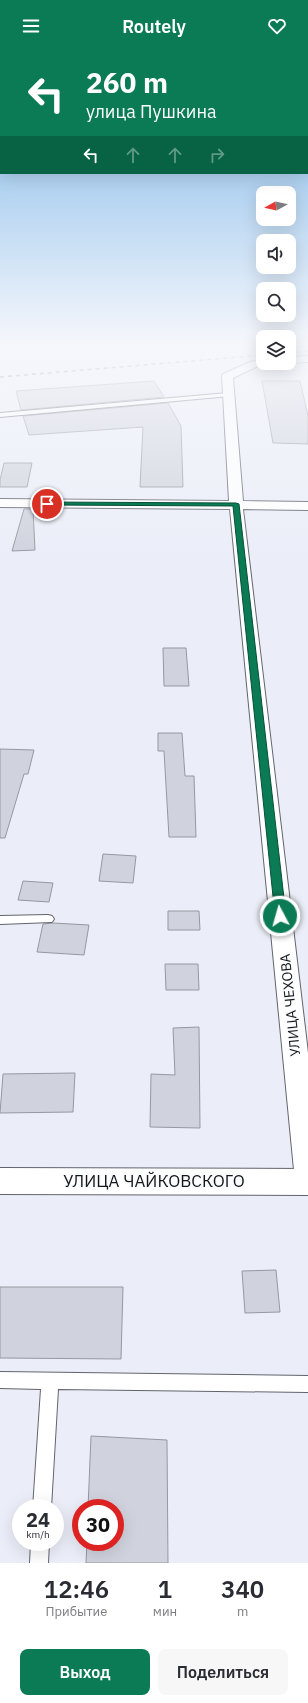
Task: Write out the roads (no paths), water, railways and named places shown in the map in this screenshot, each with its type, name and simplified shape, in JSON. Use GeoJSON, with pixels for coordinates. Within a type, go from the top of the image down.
{"type":"FeatureCollection","features":[{"type":"Feature","properties":{"kind":"main road","name":"УЛИЦА ЧАЙКОВСКОГО"},"geometry":{"type":"LineString","coordinates":[[0,1181],[308,1182]]}},
{"type":"Feature","properties":{"kind":"street","name":"УЛИЦА ЧЕХОВА"},"geometry":{"type":"LineString","coordinates":[[230,418],[236,504],[308,1170]]}},
{"type":"Feature","properties":{"kind":"street"},"geometry":{"type":"LineString","coordinates":[[0,503],[236,504],[308,506]]}},
{"type":"Feature","properties":{"kind":"lane"},"geometry":{"type":"LineString","coordinates":[[0,920],[48,919]]}},
{"type":"Feature","properties":{"kind":"lane"},"geometry":{"type":"LineString","coordinates":[[0,1380],[308,1384]]}},
{"type":"Feature","properties":{"kind":"lane"},"geometry":{"type":"LineString","coordinates":[[43,1499],[50,1380]]}},
{"type":"Feature","properties":{"kind":"lane"},"geometry":{"type":"LineString","coordinates":[[39,1563],[40,1551]]}}]}
